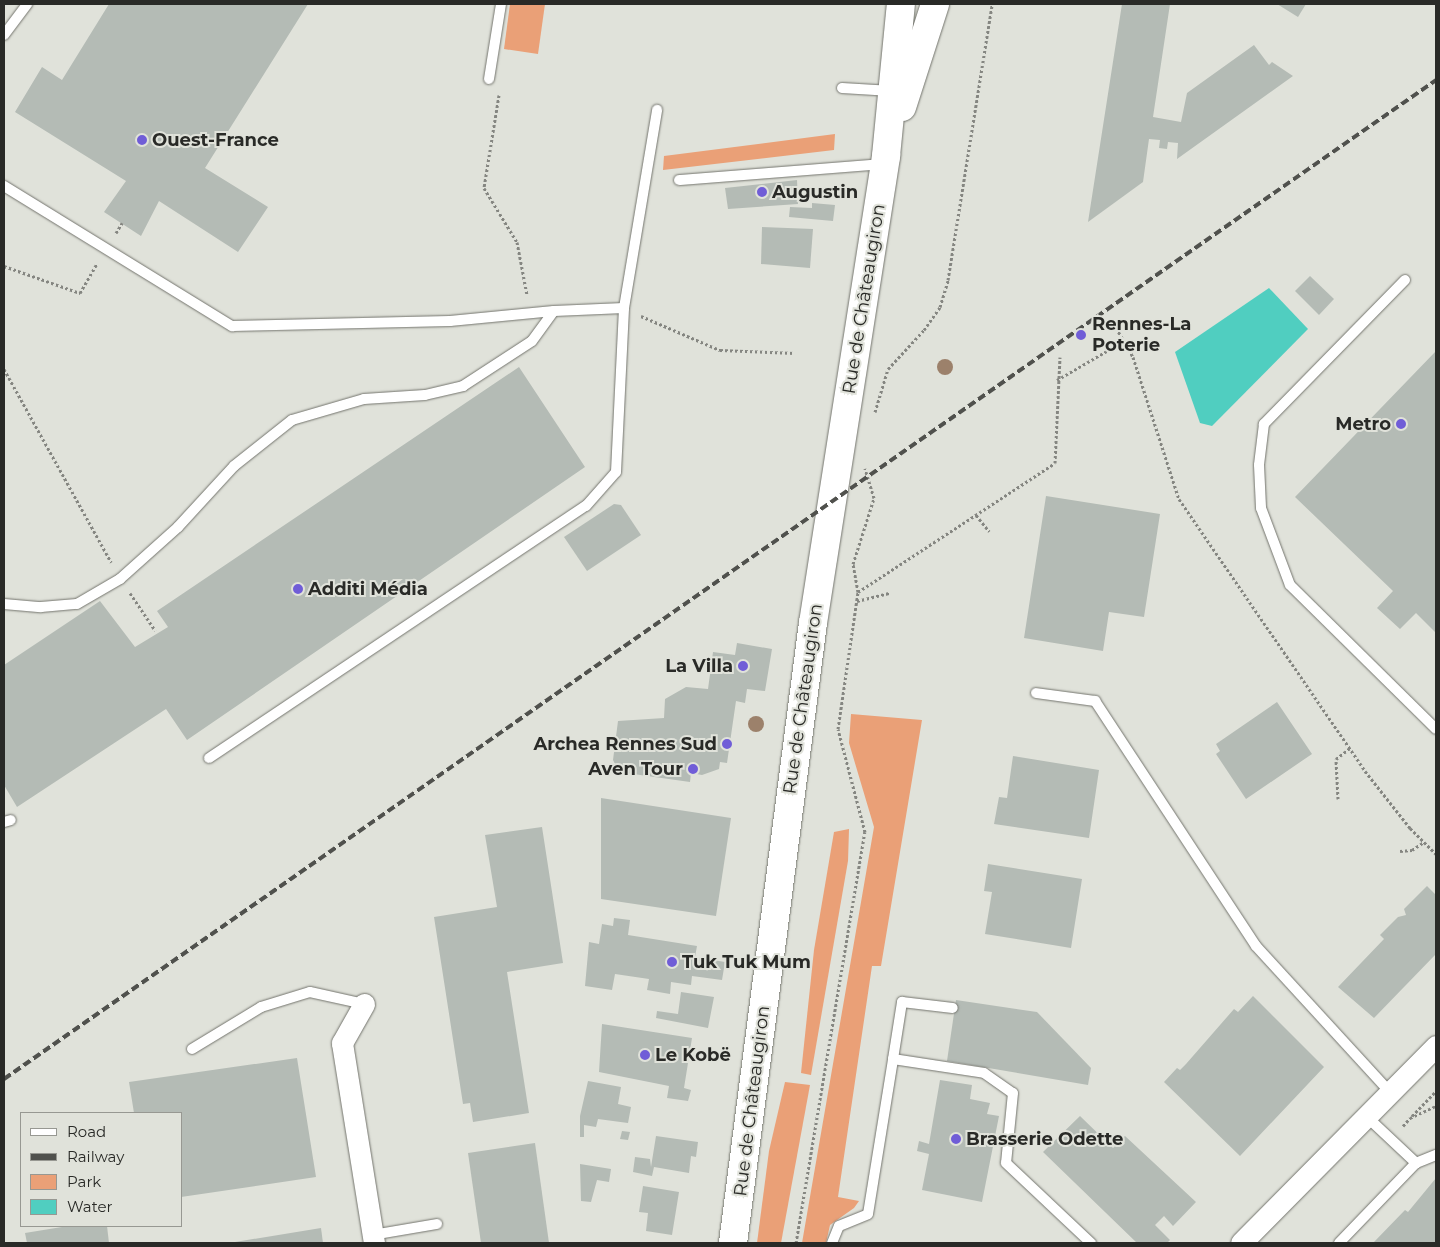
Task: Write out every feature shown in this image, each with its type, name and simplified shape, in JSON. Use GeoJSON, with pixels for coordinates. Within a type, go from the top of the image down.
{"type":"FeatureCollection","features":[{"type":"Feature","properties":{"kind":"main road","name":"Rue de Châteaugiron"},"geometry":{"type":"LineString","coordinates":[[733,1243],[813,624],[886,160],[901,4]]}},
{"type":"Feature","properties":{"kind":"main road","name":"Rue de Châteaugiron"},"geometry":{"type":"LineString","coordinates":[[886,160],[935,4]]}},
{"type":"Feature","properties":{"kind":"street"},"geometry":{"type":"LineString","coordinates":[[364,1004],[342,1043],[373,1239]]}},
{"type":"Feature","properties":{"kind":"street"},"geometry":{"type":"LineString","coordinates":[[1240,1243],[1436,1046]]}},
{"type":"Feature","properties":{"kind":"lane"},"geometry":{"type":"LineString","coordinates":[[4,36],[27,4]]}},
{"type":"Feature","properties":{"kind":"lane"},"geometry":{"type":"LineString","coordinates":[[489,79],[501,4]]}},
{"type":"Feature","properties":{"kind":"lane"},"geometry":{"type":"LineString","coordinates":[[842,88],[893,91]]}},
{"type":"Feature","properties":{"kind":"lane"},"geometry":{"type":"LineString","coordinates":[[209,758],[586,506],[616,472],[624,308],[657,110]]}},
{"type":"Feature","properties":{"kind":"lane"},"geometry":{"type":"LineString","coordinates":[[679,180],[886,160]]}},
{"type":"Feature","properties":{"kind":"lane"},"geometry":{"type":"LineString","coordinates":[[4,186],[232,326],[450,320],[554,311],[624,308]]}},
{"type":"Feature","properties":{"kind":"lane"},"geometry":{"type":"LineString","coordinates":[[1405,280],[1264,424],[1259,465],[1261,508],[1290,585],[1436,729]]}},
{"type":"Feature","properties":{"kind":"lane"},"geometry":{"type":"LineString","coordinates":[[4,604],[41,607],[77,604],[120,579],[178,527],[234,466],[292,420],[364,399],[425,395],[463,386],[532,341],[554,311]]}},
{"type":"Feature","properties":{"kind":"lane"},"geometry":{"type":"LineString","coordinates":[[1036,693],[1095,701],[1256,946],[1390,1092]]}},
{"type":"Feature","properties":{"kind":"lane"},"geometry":{"type":"LineString","coordinates":[[192,1049],[261,1007],[310,992],[364,1004]]}},
{"type":"Feature","properties":{"kind":"lane"},"geometry":{"type":"LineString","coordinates":[[832,1243],[839,1226],[868,1214],[902,1002],[953,1008]]}},
{"type":"Feature","properties":{"kind":"lane"},"geometry":{"type":"LineString","coordinates":[[892,1059],[984,1073],[1013,1093],[1006,1163],[1091,1243]]}},
{"type":"Feature","properties":{"kind":"lane"},"geometry":{"type":"LineString","coordinates":[[1366,1116],[1416,1163]]}},
{"type":"Feature","properties":{"kind":"lane"},"geometry":{"type":"LineString","coordinates":[[1340,1243],[1416,1163],[1436,1154]]}},
{"type":"Feature","properties":{"kind":"lane"},"geometry":{"type":"LineString","coordinates":[[373,1239],[437,1224]]}},
{"type":"Feature","properties":{"kind":"path"},"geometry":{"type":"LineString","coordinates":[[875,415],[888,369],[924,330],[940,307],[948,280],[992,4]]}},
{"type":"Feature","properties":{"kind":"path"},"geometry":{"type":"LineString","coordinates":[[499,91],[484,188],[517,242],[526,279],[528,313]]}},
{"type":"Feature","properties":{"kind":"path"},"geometry":{"type":"LineString","coordinates":[[4,266],[80,293],[122,223]]}},
{"type":"Feature","properties":{"kind":"path"},"geometry":{"type":"LineString","coordinates":[[624,308],[720,350],[795,353]]}},
{"type":"Feature","properties":{"kind":"path"},"geometry":{"type":"LineString","coordinates":[[1111,319],[1133,357],[1180,499],[1350,748],[1424,842],[1436,854]]}},
{"type":"Feature","properties":{"kind":"path"},"geometry":{"type":"LineString","coordinates":[[1057,381],[1124,341]]}},
{"type":"Feature","properties":{"kind":"path"},"geometry":{"type":"LineString","coordinates":[[858,592],[1055,462],[1057,381],[1060,356]]}},
{"type":"Feature","properties":{"kind":"path"},"geometry":{"type":"LineString","coordinates":[[4,369],[120,579],[155,630]]}},
{"type":"Feature","properties":{"kind":"path"},"geometry":{"type":"LineString","coordinates":[[796,1243],[864,832],[838,729],[858,592],[853,564],[874,498],[870,475],[861,461]]}},
{"type":"Feature","properties":{"kind":"path"},"geometry":{"type":"LineString","coordinates":[[976,515],[989,531]]}},
{"type":"Feature","properties":{"kind":"path"},"geometry":{"type":"LineString","coordinates":[[857,600],[890,593]]}},
{"type":"Feature","properties":{"kind":"path"},"geometry":{"type":"LineString","coordinates":[[1338,799],[1336,759],[1350,748]]}},
{"type":"Feature","properties":{"kind":"path"},"geometry":{"type":"LineString","coordinates":[[1400,850],[1412,850],[1424,842]]}},
{"type":"Feature","properties":{"kind":"path"},"geometry":{"type":"LineString","coordinates":[[1390,1138],[1436,1091]]}},
{"type":"Feature","properties":{"kind":"path"},"geometry":{"type":"LineString","coordinates":[[1410,1118],[1436,1106]]}},
{"type":"Feature","properties":{"kind":"green space"},"geometry":{"type":"Polygon","coordinates":[[[510,4],[545,4],[538,54],[504,49],[510,4]]]}},
{"type":"Feature","properties":{"kind":"green space"},"geometry":{"type":"Polygon","coordinates":[[[835,134],[834,150],[663,170],[664,156],[835,134]]]}},
{"type":"Feature","properties":{"kind":"green space"},"geometry":{"type":"Polygon","coordinates":[[[851,714],[922,720],[881,966],[872,966],[838,1197],[859,1201],[854,1208],[830,1225],[826,1243],[802,1243],[874,827],[849,743],[851,714]]]}},
{"type":"Feature","properties":{"kind":"green space"},"geometry":{"type":"Polygon","coordinates":[[[849,829],[848,861],[811,1075],[801,1073],[814,950],[834,832],[849,829]]]}},
{"type":"Feature","properties":{"kind":"green space"},"geometry":{"type":"Polygon","coordinates":[[[785,1082],[810,1085],[781,1243],[757,1243],[769,1151],[785,1082]]]}},
{"type":"Feature","properties":{"kind":"water"},"geometry":{"type":"Polygon","coordinates":[[[1269,288],[1308,329],[1212,426],[1200,423],[1175,352],[1269,288]]]}},
{"type":"Feature","properties":{"kind":"building","name":"Ouest-France"},"geometry":{"type":"Polygon","coordinates":[[[109,4],[308,4],[205,168],[268,207],[238,252],[159,201],[141,236],[104,212],[126,181],[15,112],[42,67],[62,80],[109,4]]]}},
{"type":"Feature","properties":{"kind":"building"},"geometry":{"type":"Polygon","coordinates":[[[1122,4],[1170,4],[1153,117],[1181,122],[1187,93],[1254,45],[1269,65],[1272,62],[1293,76],[1177,159],[1178,143],[1168,142],[1167,149],[1159,148],[1160,140],[1149,139],[1143,182],[1088,222],[1122,4]]]}},
{"type":"Feature","properties":{"kind":"building"},"geometry":{"type":"Polygon","coordinates":[[[1277,4],[1306,4],[1298,17],[1277,4]]]}},
{"type":"Feature","properties":{"kind":"building","name":"Augustin"},"geometry":{"type":"Polygon","coordinates":[[[797,180],[798,204],[728,209],[725,188],[797,180]]]}},
{"type":"Feature","properties":{"kind":"building"},"geometry":{"type":"Polygon","coordinates":[[[812,203],[835,205],[833,221],[789,217],[790,207],[812,208],[812,203]]]}},
{"type":"Feature","properties":{"kind":"building"},"geometry":{"type":"Polygon","coordinates":[[[762,227],[813,229],[810,268],[761,264],[762,227]]]}},
{"type":"Feature","properties":{"kind":"building"},"geometry":{"type":"Polygon","coordinates":[[[1310,276],[1334,299],[1319,315],[1295,291],[1310,276]]]}},
{"type":"Feature","properties":{"kind":"building","name":"Metro"},"geometry":{"type":"Polygon","coordinates":[[[1436,351],[1436,633],[1416,613],[1400,629],[1377,608],[1393,591],[1295,497],[1436,351]]]}},
{"type":"Feature","properties":{"kind":"building","name":"Additi Média"},"geometry":{"type":"Polygon","coordinates":[[[519,367],[585,467],[187,740],[166,709],[17,807],[4,785],[4,665],[100,601],[135,647],[168,627],[157,611],[519,367]]]}},
{"type":"Feature","properties":{"kind":"building"},"geometry":{"type":"Polygon","coordinates":[[[1046,496],[1160,514],[1144,617],[1109,612],[1103,651],[1024,638],[1046,496]]]}},
{"type":"Feature","properties":{"kind":"building"},"geometry":{"type":"Polygon","coordinates":[[[614,504],[621,505],[641,535],[587,571],[564,537],[614,504]]]}},
{"type":"Feature","properties":{"kind":"building"},"geometry":{"type":"Polygon","coordinates":[[[737,643],[772,649],[765,691],[747,689],[745,703],[736,701],[727,763],[720,762],[719,769],[702,775],[691,773],[690,782],[619,772],[613,760],[618,721],[664,718],[665,699],[686,687],[708,689],[713,652],[735,655],[737,643]]]}},
{"type":"Feature","properties":{"kind":"building"},"geometry":{"type":"Polygon","coordinates":[[[1277,702],[1312,754],[1246,799],[1216,754],[1220,751],[1216,744],[1277,702]]]}},
{"type":"Feature","properties":{"kind":"building"},"geometry":{"type":"Polygon","coordinates":[[[1013,756],[1099,770],[1089,838],[994,824],[999,797],[1007,798],[1013,756]]]}},
{"type":"Feature","properties":{"kind":"building"},"geometry":{"type":"Polygon","coordinates":[[[601,798],[731,818],[716,916],[601,899],[601,798]]]}},
{"type":"Feature","properties":{"kind":"building"},"geometry":{"type":"Polygon","coordinates":[[[542,827],[563,963],[507,972],[529,1113],[473,1122],[470,1103],[463,1104],[434,917],[497,907],[485,835],[542,827]]]}},
{"type":"Feature","properties":{"kind":"building"},"geometry":{"type":"Polygon","coordinates":[[[988,864],[1082,879],[1071,948],[985,934],[992,892],[984,891],[988,864]]]}},
{"type":"Feature","properties":{"kind":"building"},"geometry":{"type":"Polygon","coordinates":[[[1427,886],[1436,895],[1436,954],[1374,1018],[1338,987],[1384,939],[1380,935],[1398,917],[1406,915],[1404,909],[1427,886]]]}},
{"type":"Feature","properties":{"kind":"building"},"geometry":{"type":"Polygon","coordinates":[[[614,918],[630,920],[628,935],[697,946],[695,957],[725,962],[722,980],[692,976],[691,985],[671,982],[670,994],[647,990],[649,979],[615,974],[612,990],[585,986],[589,942],[599,944],[602,924],[613,926],[614,918]]]}},
{"type":"Feature","properties":{"kind":"building"},"geometry":{"type":"Polygon","coordinates":[[[681,992],[714,997],[708,1028],[656,1018],[657,1011],[678,1014],[681,992]]]}},
{"type":"Feature","properties":{"kind":"building"},"geometry":{"type":"Polygon","coordinates":[[[1253,996],[1324,1067],[1240,1156],[1164,1082],[1177,1068],[1180,1070],[1186,1064],[1234,1009],[1238,1012],[1253,996]]]}},
{"type":"Feature","properties":{"kind":"building"},"geometry":{"type":"Polygon","coordinates":[[[956,1000],[1037,1012],[1091,1068],[1088,1085],[947,1061],[956,1000]]]}},
{"type":"Feature","properties":{"kind":"building","name":"Le Kobë"},"geometry":{"type":"Polygon","coordinates":[[[602,1024],[692,1038],[684,1088],[691,1090],[688,1101],[667,1098],[669,1086],[599,1072],[602,1024]]]}},
{"type":"Feature","properties":{"kind":"building"},"geometry":{"type":"Polygon","coordinates":[[[297,1058],[316,1177],[182,1197],[182,1112],[134,1112],[129,1082],[297,1058]]]}},
{"type":"Feature","properties":{"kind":"building","name":"Brasserie Odette"},"geometry":{"type":"Polygon","coordinates":[[[940,1080],[972,1085],[970,1099],[990,1103],[987,1114],[999,1116],[982,1202],[922,1190],[929,1154],[917,1151],[919,1141],[929,1144],[940,1080]]]}},
{"type":"Feature","properties":{"kind":"building"},"geometry":{"type":"Polygon","coordinates":[[[588,1081],[621,1087],[618,1104],[631,1107],[628,1123],[598,1119],[596,1127],[584,1125],[584,1137],[580,1137],[580,1116],[588,1081]]]}},
{"type":"Feature","properties":{"kind":"building"},"geometry":{"type":"Polygon","coordinates":[[[1080,1116],[1113,1148],[1125,1136],[1196,1202],[1173,1226],[1164,1216],[1155,1225],[1170,1240],[1167,1243],[1137,1243],[1043,1152],[1080,1116]]]}},
{"type":"Feature","properties":{"kind":"building"},"geometry":{"type":"Polygon","coordinates":[[[622,1131],[630,1132],[628,1140],[620,1139],[622,1131]]]}},
{"type":"Feature","properties":{"kind":"building"},"geometry":{"type":"Polygon","coordinates":[[[656,1136],[698,1142],[696,1157],[691,1156],[689,1173],[654,1167],[652,1176],[633,1172],[635,1157],[650,1159],[651,1167],[656,1136]]]}},
{"type":"Feature","properties":{"kind":"building"},"geometry":{"type":"Polygon","coordinates":[[[535,1143],[549,1243],[481,1243],[468,1153],[535,1143]]]}},
{"type":"Feature","properties":{"kind":"building"},"geometry":{"type":"Polygon","coordinates":[[[580,1164],[611,1169],[609,1182],[597,1180],[591,1202],[581,1201],[580,1164]]]}},
{"type":"Feature","properties":{"kind":"building"},"geometry":{"type":"Polygon","coordinates":[[[1436,1178],[1436,1243],[1373,1243],[1405,1210],[1408,1212],[1436,1178]]]}},
{"type":"Feature","properties":{"kind":"building"},"geometry":{"type":"Polygon","coordinates":[[[643,1186],[679,1192],[672,1235],[646,1231],[648,1213],[639,1212],[643,1186]]]}},
{"type":"Feature","properties":{"kind":"building"},"geometry":{"type":"Polygon","coordinates":[[[62,1227],[107,1227],[109,1243],[27,1243],[25,1233],[62,1227]]]}},
{"type":"Feature","properties":{"kind":"building"},"geometry":{"type":"Polygon","coordinates":[[[321,1228],[323,1243],[235,1243],[235,1242],[321,1228]]]}},
{"type":"Feature","properties":{"kind":"railway"},"geometry":{"type":"LineString","coordinates":[[4,1079],[1436,80]]}},
{"type":"Feature","properties":{"kind":"place","name":"Ouest-France"},"geometry":{"type":"Point","coordinates":[142,140]}},
{"type":"Feature","properties":{"kind":"place","name":"Augustin"},"geometry":{"type":"Point","coordinates":[762,192]}},
{"type":"Feature","properties":{"kind":"place","name":"Rennes-La Poterie"},"geometry":{"type":"Point","coordinates":[1081,335]}},
{"type":"Feature","properties":{"kind":"place","name":"Metro"},"geometry":{"type":"Point","coordinates":[1401,424]}},
{"type":"Feature","properties":{"kind":"place","name":"Additi Média"},"geometry":{"type":"Point","coordinates":[298,589]}},
{"type":"Feature","properties":{"kind":"place","name":"La Villa"},"geometry":{"type":"Point","coordinates":[743,666]}},
{"type":"Feature","properties":{"kind":"place","name":"Archea Rennes Sud"},"geometry":{"type":"Point","coordinates":[727,744]}},
{"type":"Feature","properties":{"kind":"place","name":"Aven Tour"},"geometry":{"type":"Point","coordinates":[693,769]}},
{"type":"Feature","properties":{"kind":"place","name":"Tuk Tuk Mum"},"geometry":{"type":"Point","coordinates":[672,962]}},
{"type":"Feature","properties":{"kind":"place","name":"Le Kobë"},"geometry":{"type":"Point","coordinates":[645,1055]}},
{"type":"Feature","properties":{"kind":"place","name":"Brasserie Odette"},"geometry":{"type":"Point","coordinates":[956,1139]}}]}
